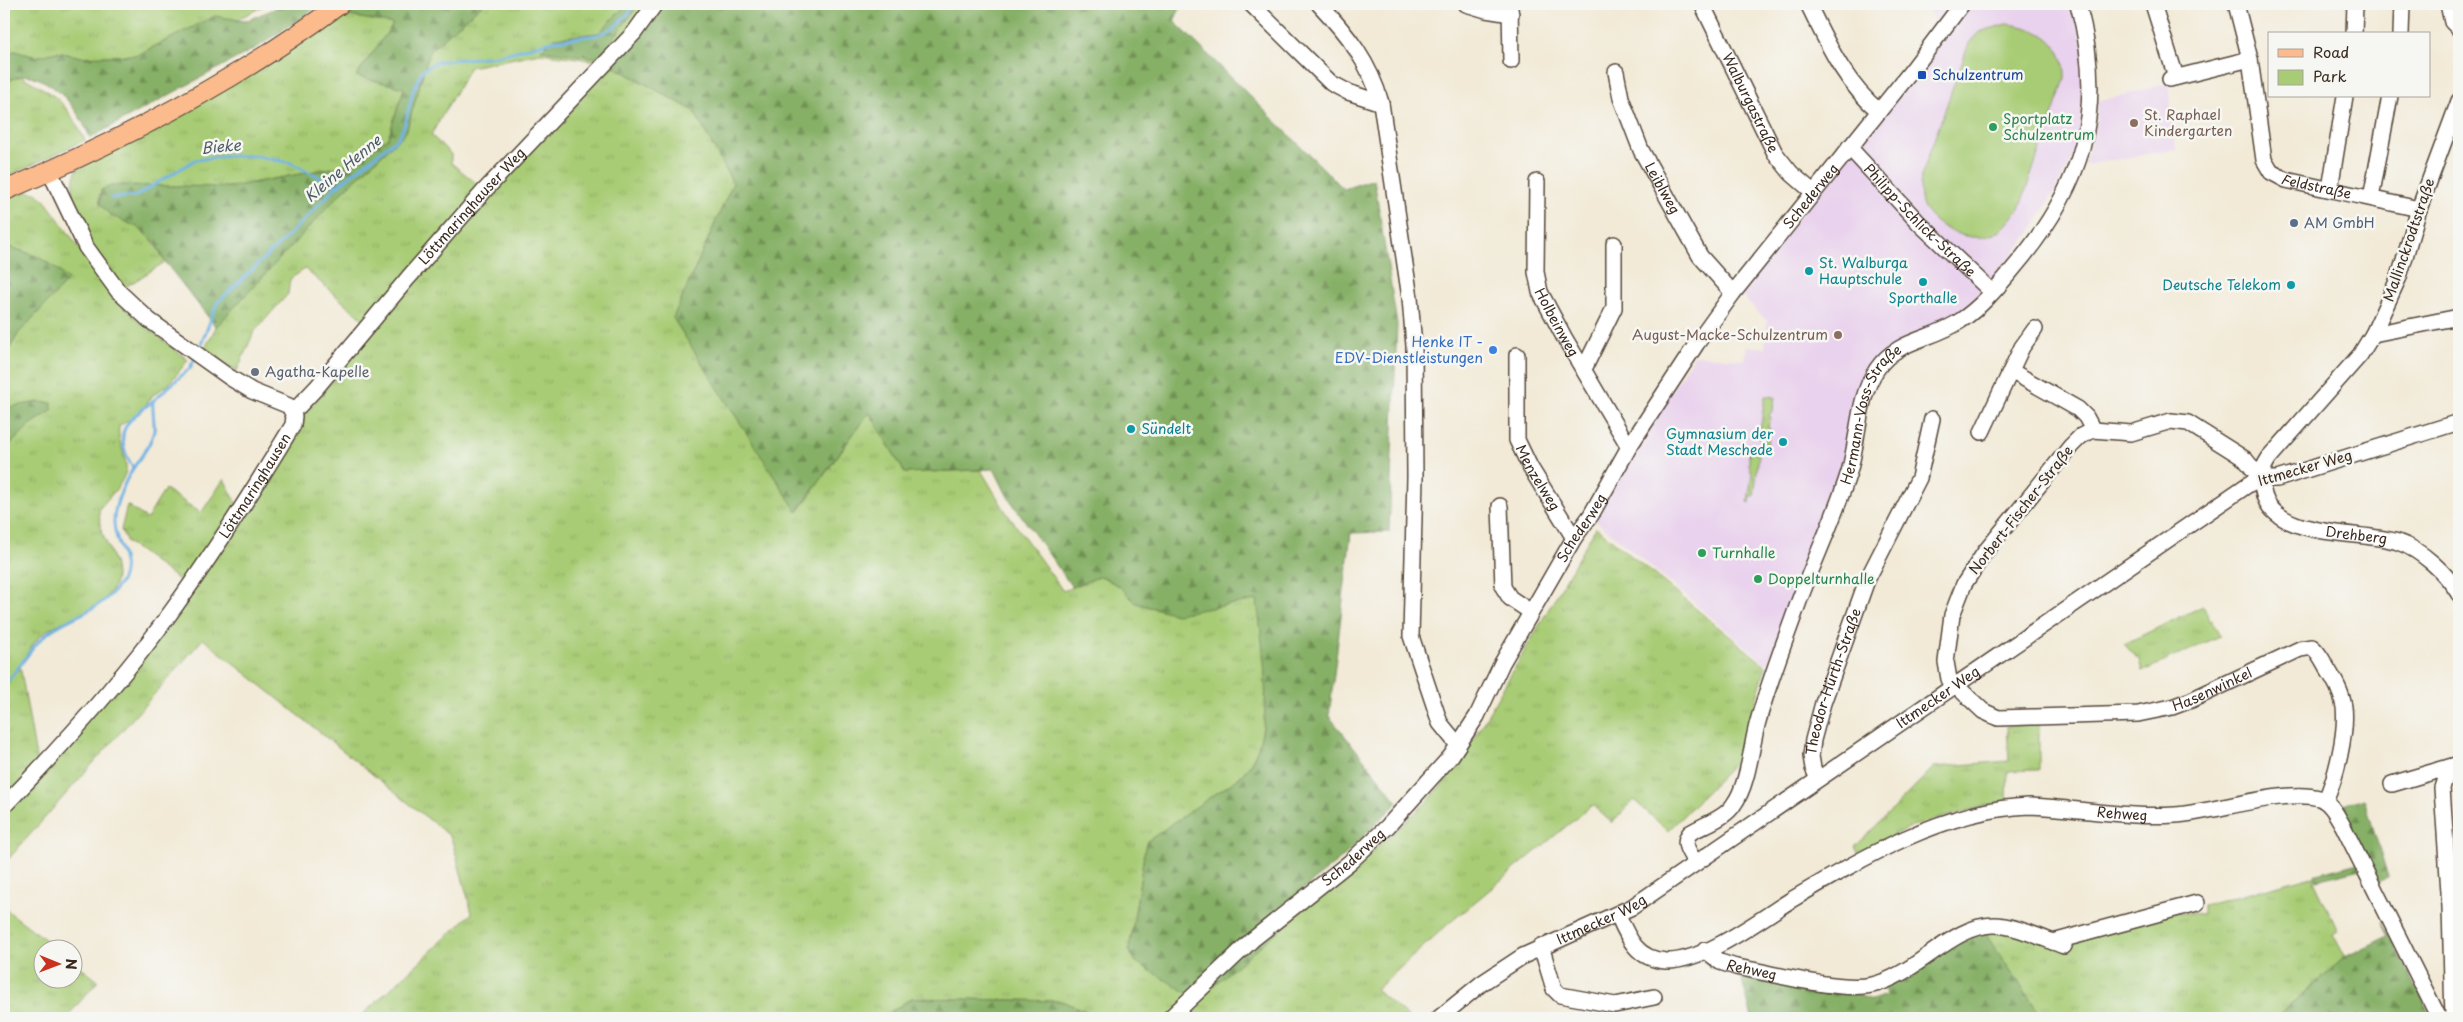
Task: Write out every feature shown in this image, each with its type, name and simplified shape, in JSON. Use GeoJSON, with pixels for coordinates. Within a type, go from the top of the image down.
{"type":"FeatureCollection","features":[{"type":"Feature","properties":{"kind":"main road"},"geometry":{"type":"LineString","coordinates":[[4,192],[50,172],[200,94],[340,4]]}},
{"type":"Feature","properties":{"kind":"street","name":"Löttmaringhauser Weg"},"geometry":{"type":"LineString","coordinates":[[292,409],[299,406],[317,387],[408,278],[491,184],[634,33],[655,4]]}},
{"type":"Feature","properties":{"kind":"street"},"geometry":{"type":"LineString","coordinates":[[1251,4],[1331,83],[1348,92],[1381,103]]}},
{"type":"Feature","properties":{"kind":"street"},"geometry":{"type":"LineString","coordinates":[[1319,4],[1352,42],[1374,80],[1381,103],[1409,289],[1414,346],[1415,477],[1411,636],[1440,723],[1458,745]]}},
{"type":"Feature","properties":{"kind":"street"},"geometry":{"type":"LineString","coordinates":[[1466,4],[1486,10],[1511,9],[1511,61]]}},
{"type":"Feature","properties":{"kind":"street","name":"Walburgastraße"},"geometry":{"type":"LineString","coordinates":[[1702,4],[1775,153],[1791,173],[1813,192]]}},
{"type":"Feature","properties":{"kind":"street"},"geometry":{"type":"LineString","coordinates":[[1808,4],[1848,78],[1862,96],[1879,110]]}},
{"type":"Feature","properties":{"kind":"street","name":"Schederweg"},"geometry":{"type":"LineString","coordinates":[[1170,1018],[1252,940],[1350,862],[1426,786],[1458,745],[1477,716],[1502,662],[1574,538],[1591,514],[1629,447],[1696,343],[1733,293],[1962,4]]}},
{"type":"Feature","properties":{"kind":"street","name":"Hermann-Voss-Straße"},"geometry":{"type":"LineString","coordinates":[[1696,863],[1686,845],[1686,839],[1690,833],[1729,810],[1738,796],[1765,700],[1808,576],[1848,473],[1867,391],[1878,367],[1904,345],[1958,323],[1992,292],[2030,250],[2054,214],[2075,170],[2083,146],[2091,99],[2090,66],[2078,4]]}},
{"type":"Feature","properties":{"kind":"street"},"geometry":{"type":"LineString","coordinates":[[2153,4],[2173,78],[2250,59]]}},
{"type":"Feature","properties":{"kind":"street","name":"Feldstraße"},"geometry":{"type":"LineString","coordinates":[[2236,4],[2250,59],[2262,150],[2268,168],[2282,179],[2419,209]]}},
{"type":"Feature","properties":{"kind":"street"},"geometry":{"type":"LineString","coordinates":[[2354,32],[2355,4]]}},
{"type":"Feature","properties":{"kind":"street"},"geometry":{"type":"LineString","coordinates":[[2401,32],[2402,4]]}},
{"type":"Feature","properties":{"kind":"street"},"geometry":{"type":"LineString","coordinates":[[2448,4],[2452,22],[2459,29]]}},
{"type":"Feature","properties":{"kind":"street","name":"Leiblweg"},"geometry":{"type":"LineString","coordinates":[[1616,72],[1621,98],[1641,150],[1700,256],[1733,293]]}},
{"type":"Feature","properties":{"kind":"street"},"geometry":{"type":"LineString","coordinates":[[2330,189],[2345,98]]}},
{"type":"Feature","properties":{"kind":"street"},"geometry":{"type":"LineString","coordinates":[[2371,198],[2390,98]]}},
{"type":"Feature","properties":{"kind":"street","name":"Mallinckrodtstraße"},"geometry":{"type":"LineString","coordinates":[[2261,479],[2268,458],[2360,355],[2373,334],[2399,277],[2419,209],[2458,111]]}},
{"type":"Feature","properties":{"kind":"street","name":"Philipp-Schlick-Straße"},"geometry":{"type":"LineString","coordinates":[[1849,147],[1919,223],[1992,292]]}},
{"type":"Feature","properties":{"kind":"street"},"geometry":{"type":"LineString","coordinates":[[50,172],[86,247],[118,291],[149,320],[229,377],[252,391],[289,406],[292,409]]}},
{"type":"Feature","properties":{"kind":"street","name":"Holbeinweg"},"geometry":{"type":"LineString","coordinates":[[1538,182],[1536,272],[1538,286],[1555,321],[1629,447]]}},
{"type":"Feature","properties":{"kind":"street"},"geometry":{"type":"LineString","coordinates":[[1584,369],[1614,308],[1614,244]]}},
{"type":"Feature","properties":{"kind":"street"},"geometry":{"type":"LineString","coordinates":[[2373,334],[2459,317]]}},
{"type":"Feature","properties":{"kind":"street"},"geometry":{"type":"LineString","coordinates":[[1982,432],[2022,347],[2035,329]]}},
{"type":"Feature","properties":{"kind":"street","name":"Menzelweg"},"geometry":{"type":"LineString","coordinates":[[1517,355],[1513,382],[1516,430],[1520,450],[1574,538]]}},
{"type":"Feature","properties":{"kind":"street"},"geometry":{"type":"LineString","coordinates":[[2011,371],[2078,409],[2086,417],[2093,430],[2131,433],[2171,421],[2188,424],[2245,459],[2261,479]]}},
{"type":"Feature","properties":{"kind":"street","name":"Löttmaringhausen"},"geometry":{"type":"LineString","coordinates":[[4,806],[38,771],[104,695],[166,619],[243,509],[293,425],[294,416],[292,409]]}},
{"type":"Feature","properties":{"kind":"street","name":"Theodor-Hürth-Straße"},"geometry":{"type":"LineString","coordinates":[[1818,779],[1813,768],[1811,756],[1813,740],[1824,703],[1867,580],[1919,478],[1932,419]]}},
{"type":"Feature","properties":{"kind":"street","name":"Ittmecker Weg"},"geometry":{"type":"LineString","coordinates":[[1438,1018],[1482,982],[1541,946],[1618,915],[2245,486],[2261,479],[2277,479],[2459,422]]}},
{"type":"Feature","properties":{"kind":"street","name":"Norbert-Fischer-Straße"},"geometry":{"type":"LineString","coordinates":[[1954,685],[1949,679],[1946,666],[1947,643],[1952,615],[1964,584],[1985,552],[2059,460],[2081,436],[2093,430]]}},
{"type":"Feature","properties":{"kind":"street","name":"Drehberg"},"geometry":{"type":"LineString","coordinates":[[2261,479],[2267,504],[2280,518],[2299,525],[2401,543],[2432,564],[2459,594]]}},
{"type":"Feature","properties":{"kind":"street"},"geometry":{"type":"LineString","coordinates":[[1500,506],[1504,591],[1510,598],[1531,612]]}},
{"type":"Feature","properties":{"kind":"street","name":"Hasenwinkel"},"geometry":{"type":"LineString","coordinates":[[1954,685],[1983,711],[1998,718],[2138,714],[2172,707],[2191,700],[2300,648],[2312,647],[2317,651],[2335,680],[2344,708],[2343,730],[2332,784],[2325,801]]}},
{"type":"Feature","properties":{"kind":"street"},"geometry":{"type":"LineString","coordinates":[[2392,784],[2458,764]]}},
{"type":"Feature","properties":{"kind":"street"},"geometry":{"type":"LineString","coordinates":[[2453,1018],[2450,907],[2442,788],[2447,772],[2458,764]]}},
{"type":"Feature","properties":{"kind":"street","name":"Rehweg"},"geometry":{"type":"LineString","coordinates":[[1618,915],[1629,940],[1645,956],[1659,960],[1690,958],[1884,848],[1925,830],[1979,814],[2029,806],[2155,816],[2177,815],[2293,797],[2310,797],[2325,801]]}},
{"type":"Feature","properties":{"kind":"street"},"geometry":{"type":"LineString","coordinates":[[2325,801],[2334,811],[2348,835],[2439,1018]]}},
{"type":"Feature","properties":{"kind":"street","name":"Rehweg"},"geometry":{"type":"LineString","coordinates":[[1705,950],[1720,962],[1736,967],[1855,987],[1885,982],[1903,973],[1954,939],[1982,926],[2002,925],[2058,944],[2197,903]]}},
{"type":"Feature","properties":{"kind":"street"},"geometry":{"type":"LineString","coordinates":[[1541,946],[1554,989],[1560,995],[1621,1006],[1654,997]]}},
{"type":"Feature","properties":{"kind":"shaded area"},"geometry":{"type":"Polygon","coordinates":[[[1926,4],[1950,4],[1936,24],[1926,4]]]}},
{"type":"Feature","properties":{"kind":"shaded area","name":"August-Macke-Schulzentrum"},"geometry":{"type":"Polygon","coordinates":[[[1968,4],[2073,4],[2084,51],[2081,132],[2068,168],[2029,235],[1967,307],[1945,323],[1906,337],[1881,355],[1846,467],[1768,665],[1593,518],[1694,355],[1745,360],[1747,346],[1765,348],[1767,321],[1739,293],[1968,4]]]}},
{"type":"Feature","properties":{"kind":"shaded area","name":"St. Raphael Kindergarten"},"geometry":{"type":"Polygon","coordinates":[[[2168,83],[2176,149],[2084,165],[2097,116],[2097,102],[2168,83]]]}},
{"type":"Feature","properties":{"kind":"green space"},"geometry":{"type":"Polygon","coordinates":[[[4,4],[267,4],[236,20],[215,17],[137,55],[82,57],[57,52],[36,57],[15,51],[4,54],[4,4]]]}},
{"type":"Feature","properties":{"kind":"green space"},"geometry":{"type":"Polygon","coordinates":[[[281,4],[321,4],[261,45],[90,138],[74,109],[51,85],[31,76],[19,77],[8,81],[4,79],[4,54],[15,51],[36,57],[57,52],[82,57],[137,55],[215,16],[245,21],[274,9],[281,4]]]}},
{"type":"Feature","properties":{"kind":"green space"},"geometry":{"type":"Polygon","coordinates":[[[348,4],[483,4],[430,50],[406,132],[340,194],[216,327],[165,262],[156,243],[137,227],[110,215],[100,204],[101,190],[114,185],[231,187],[342,166],[388,138],[404,88],[356,76],[393,24],[335,13],[348,4]]]}},
{"type":"Feature","properties":{"kind":"green space"},"geometry":{"type":"Polygon","coordinates":[[[483,4],[627,4],[599,33],[555,38],[599,58],[639,4],[649,4],[606,62],[694,111],[733,183],[673,318],[798,512],[869,412],[905,473],[981,470],[1004,509],[1063,591],[1101,576],[1119,586],[1136,603],[1176,614],[1258,599],[1266,692],[1260,740],[1252,760],[1237,779],[1146,842],[1129,950],[1136,962],[1218,979],[1359,864],[1427,802],[1451,774],[1483,723],[1596,527],[1766,666],[1739,759],[1668,831],[1634,800],[1612,823],[1592,805],[1447,925],[1376,990],[1409,1018],[1103,1018],[1061,1001],[912,998],[881,1018],[359,1018],[472,913],[451,837],[203,639],[4,864],[4,814],[41,776],[192,592],[303,416],[527,145],[605,62],[540,53],[470,67],[431,135],[451,154],[451,163],[485,190],[364,320],[305,269],[290,279],[288,294],[254,332],[237,371],[203,352],[216,327],[284,252],[340,194],[406,132],[430,50],[483,4]]]}},
{"type":"Feature","properties":{"kind":"green space"},"geometry":{"type":"Polygon","coordinates":[[[627,4],[639,4],[599,58],[540,50],[555,38],[599,33],[627,4]]]}},
{"type":"Feature","properties":{"kind":"green space"},"geometry":{"type":"Polygon","coordinates":[[[649,4],[1182,4],[1174,21],[1344,189],[1374,179],[1397,324],[1389,532],[1351,533],[1329,716],[1398,802],[1343,857],[1276,911],[1289,922],[1197,999],[1136,962],[1129,951],[1146,842],[1240,777],[1252,760],[1260,740],[1264,717],[1265,692],[1257,600],[1176,614],[1136,603],[1119,586],[1101,576],[1072,587],[1008,497],[994,469],[905,473],[869,412],[797,512],[673,318],[733,183],[694,111],[606,62],[649,4]]]}},
{"type":"Feature","properties":{"kind":"green space"},"geometry":{"type":"Polygon","coordinates":[[[335,13],[394,24],[356,75],[404,88],[388,138],[342,166],[231,187],[114,185],[99,195],[100,204],[113,215],[146,233],[157,247],[165,262],[124,288],[93,248],[77,217],[73,201],[73,185],[77,169],[112,150],[335,13]]]}},
{"type":"Feature","properties":{"kind":"green space","name":"Sportplatz Schulzentrum"},"geometry":{"type":"Polygon","coordinates":[[[2006,24],[2030,29],[2049,39],[2061,55],[2065,79],[2019,209],[2007,224],[1996,233],[1983,237],[1964,236],[1937,223],[1930,217],[1923,206],[1921,198],[1921,176],[1969,43],[1979,32],[2006,24]]]}},
{"type":"Feature","properties":{"kind":"green space"},"geometry":{"type":"Polygon","coordinates":[[[21,76],[60,101],[72,116],[85,140],[4,178],[4,79],[8,81],[21,76]]]}},
{"type":"Feature","properties":{"kind":"green space"},"geometry":{"type":"Polygon","coordinates":[[[25,191],[36,193],[44,199],[113,295],[134,317],[188,360],[169,384],[153,395],[140,413],[119,426],[119,437],[126,471],[121,483],[99,509],[101,529],[115,564],[116,576],[114,586],[99,603],[46,631],[20,665],[37,763],[4,797],[4,451],[31,424],[52,411],[4,408],[4,359],[18,334],[68,280],[41,259],[9,247],[4,232],[4,200],[25,191]]]}},
{"type":"Feature","properties":{"kind":"green space"},"geometry":{"type":"Polygon","coordinates":[[[4,232],[9,247],[41,259],[68,280],[18,334],[4,359],[4,232]]]}},
{"type":"Feature","properties":{"kind":"green space"},"geometry":{"type":"Polygon","coordinates":[[[1765,396],[1775,397],[1773,410],[1769,415],[1771,418],[1768,425],[1770,431],[1767,447],[1760,446],[1761,438],[1759,438],[1765,396]]]}},
{"type":"Feature","properties":{"kind":"green space"},"geometry":{"type":"Polygon","coordinates":[[[38,402],[52,403],[52,411],[31,424],[4,451],[4,408],[38,402]]]}},
{"type":"Feature","properties":{"kind":"green space"},"geometry":{"type":"Polygon","coordinates":[[[1749,452],[1759,454],[1754,496],[1751,496],[1750,503],[1748,502],[1752,474],[1749,465],[1749,452]]]}},
{"type":"Feature","properties":{"kind":"green space"},"geometry":{"type":"Polygon","coordinates":[[[224,479],[238,506],[183,583],[127,542],[121,530],[127,505],[147,519],[165,489],[201,513],[224,479]]]}},
{"type":"Feature","properties":{"kind":"green space"},"geometry":{"type":"Polygon","coordinates":[[[2203,606],[2220,636],[2142,672],[2139,660],[2124,644],[2203,606]]]}},
{"type":"Feature","properties":{"kind":"green space"},"geometry":{"type":"Polygon","coordinates":[[[2039,724],[2039,770],[2008,771],[2007,800],[1913,826],[1858,852],[1855,847],[1934,767],[2009,761],[2007,726],[2039,724]]]}},
{"type":"Feature","properties":{"kind":"green space"},"geometry":{"type":"Polygon","coordinates":[[[2364,798],[2388,877],[2376,884],[2337,807],[2364,798]]]}},
{"type":"Feature","properties":{"kind":"green space"},"geometry":{"type":"Polygon","coordinates":[[[2358,863],[2361,869],[2316,880],[2313,875],[2358,863]]]}},
{"type":"Feature","properties":{"kind":"green space"},"geometry":{"type":"Polygon","coordinates":[[[2312,876],[2338,931],[2333,934],[2345,957],[2276,1018],[2029,1018],[2038,1011],[1984,932],[1997,930],[2072,940],[2173,912],[2203,914],[2203,906],[2312,876]]]}},
{"type":"Feature","properties":{"kind":"green space"},"geometry":{"type":"Polygon","coordinates":[[[4,908],[46,940],[32,940],[32,990],[82,990],[82,968],[98,981],[66,1018],[4,1018],[4,908]]]}},
{"type":"Feature","properties":{"kind":"green space"},"geometry":{"type":"Polygon","coordinates":[[[2382,921],[2432,1018],[2276,1018],[2345,957],[2388,936],[2382,921]]]}},
{"type":"Feature","properties":{"kind":"green space"},"geometry":{"type":"Polygon","coordinates":[[[1984,932],[2038,1011],[2029,1018],[1752,1018],[1741,976],[1769,973],[1852,993],[1872,1000],[1886,995],[1884,987],[1948,947],[1984,932]]]}},
{"type":"Feature","properties":{"kind":"green space"},"geometry":{"type":"Polygon","coordinates":[[[912,998],[1061,1001],[1103,1018],[881,1018],[912,998]]]}},
{"type":"Feature","properties":{"kind":"waterway","name":"Kleine Henne"},"geometry":{"type":"LineString","coordinates":[[199,350],[217,303],[288,236],[337,186],[398,138],[405,124],[413,91],[422,71],[434,63],[443,61],[497,56],[556,40],[598,35],[613,28],[629,13],[633,4]]}},
{"type":"Feature","properties":{"kind":"waterway","name":"Bieke"},"geometry":{"type":"LineString","coordinates":[[111,198],[136,196],[195,160],[228,156],[255,156],[291,163],[337,186]]}},
{"type":"Feature","properties":{"kind":"waterway","name":"Kleine Henne"},"geometry":{"type":"LineString","coordinates":[[4,684],[16,672],[42,638],[58,626],[96,607],[113,593],[120,583],[123,575],[124,560],[116,537],[114,521],[118,500],[127,479],[153,436],[153,401],[190,368],[195,358]]}},
{"type":"Feature","properties":{"kind":"waterway","name":"Kleine Henne"},"geometry":{"type":"LineString","coordinates":[[133,468],[123,446],[124,430],[134,416],[152,402]]}},
{"type":"Feature","properties":{"kind":"place","name":"Schulzentrum"},"geometry":{"type":"Point","coordinates":[1922,75]}},
{"type":"Feature","properties":{"kind":"place","name":"St. Raphael Kindergarten"},"geometry":{"type":"Point","coordinates":[2134,123]}},
{"type":"Feature","properties":{"kind":"place","name":"Sportplatz Schulzentrum"},"geometry":{"type":"Point","coordinates":[1993,127]}},
{"type":"Feature","properties":{"kind":"place","name":"AM GmbH"},"geometry":{"type":"Point","coordinates":[2294,223]}},
{"type":"Feature","properties":{"kind":"place","name":"St. Walburga Hauptschule"},"geometry":{"type":"Point","coordinates":[1809,271]}},
{"type":"Feature","properties":{"kind":"place","name":"Sporthalle"},"geometry":{"type":"Point","coordinates":[1923,282]}},
{"type":"Feature","properties":{"kind":"place","name":"Deutsche Telekom"},"geometry":{"type":"Point","coordinates":[2291,285]}},
{"type":"Feature","properties":{"kind":"place","name":"August-Macke-Schulzentrum"},"geometry":{"type":"Point","coordinates":[1838,335]}},
{"type":"Feature","properties":{"kind":"place","name":"Henke IT - EDV-Dienstleistungen"},"geometry":{"type":"Point","coordinates":[1493,350]}},
{"type":"Feature","properties":{"kind":"place","name":"Agatha-Kapelle"},"geometry":{"type":"Point","coordinates":[255,372]}},
{"type":"Feature","properties":{"kind":"place","name":"Sündelt"},"geometry":{"type":"Point","coordinates":[1131,429]}},
{"type":"Feature","properties":{"kind":"place","name":"Gymnasium der Stadt Meschede"},"geometry":{"type":"Point","coordinates":[1783,442]}},
{"type":"Feature","properties":{"kind":"place","name":"Turnhalle"},"geometry":{"type":"Point","coordinates":[1702,553]}},
{"type":"Feature","properties":{"kind":"place","name":"Doppelturnhalle"},"geometry":{"type":"Point","coordinates":[1758,579]}}]}
